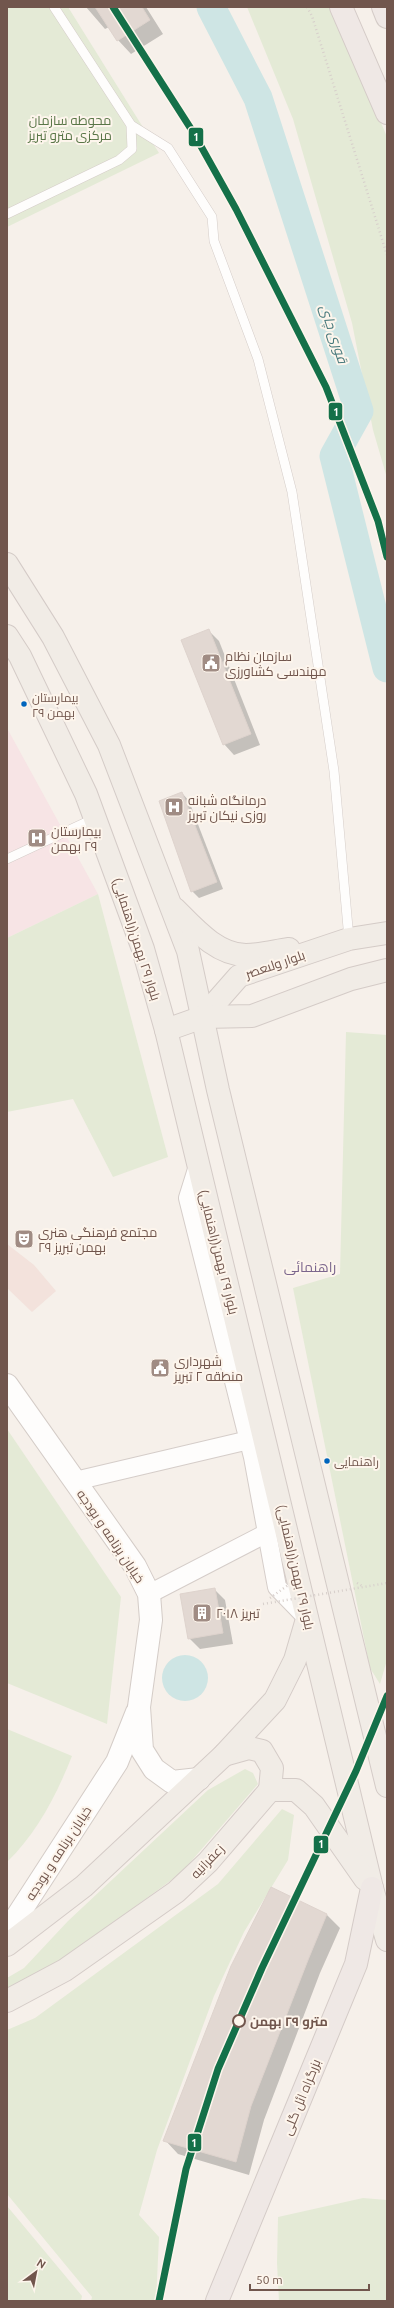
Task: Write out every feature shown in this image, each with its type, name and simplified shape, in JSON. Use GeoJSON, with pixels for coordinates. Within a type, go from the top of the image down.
{"type":"FeatureCollection","features":[{"type":"Feature","properties":{"kind":"highway"},"geometry":{"type":"LineString","coordinates":[[341,7],[387,113]]}},
{"type":"Feature","properties":{"kind":"highway"},"geometry":{"type":"LineString","coordinates":[[383,7],[387,17]]}},
{"type":"Feature","properties":{"kind":"highway","name":"بزرگراه ائل گلی"},"geometry":{"type":"LineString","coordinates":[[217,2301],[356,1964],[372,1888]]}},
{"type":"Feature","properties":{"kind":"main road"},"geometry":{"type":"LineString","coordinates":[[7,564],[53,637],[109,745],[188,951],[218,1090],[387,1786]]}},
{"type":"Feature","properties":{"kind":"main road","name":"بلوار ٢٩ بهمن(راهنمایی)"},"geometry":{"type":"LineString","coordinates":[[7,636],[20,656],[86,794],[143,949],[166,1030],[372,1888],[387,1940]]}},
{"type":"Feature","properties":{"kind":"main road"},"geometry":{"type":"LineString","coordinates":[[171,905],[211,943],[223,949],[245,956],[349,939]]}},
{"type":"Feature","properties":{"kind":"main road","name":"بلوار ولىعصر"},"geometry":{"type":"LineString","coordinates":[[203,1017],[239,976],[349,939],[380,934]]}},
{"type":"Feature","properties":{"kind":"main road"},"geometry":{"type":"LineString","coordinates":[[166,1030],[203,1017],[252,1016],[351,979],[380,971]]}},
{"type":"Feature","properties":{"kind":"main road"},"geometry":{"type":"LineString","coordinates":[[7,1945],[84,1886],[224,1755],[275,1700],[295,1660],[307,1618]]}},
{"type":"Feature","properties":{"kind":"main road"},"geometry":{"type":"LineString","coordinates":[[224,1755],[249,1748],[262,1751],[272,1768],[270,1790],[296,1790],[314,1806],[372,1888]]}},
{"type":"Feature","properties":{"kind":"main road","name":"زعفرانیه"},"geometry":{"type":"LineString","coordinates":[[7,2001],[66,1970],[176,1892],[208,1862],[270,1790]]}},
{"type":"Feature","properties":{"kind":"street"},"geometry":{"type":"LineString","coordinates":[[198,1166],[188,1198],[249,1440],[277,1587],[307,1618]]}},
{"type":"Feature","properties":{"kind":"street","name":"خیابان برنامه و بودجه"},"geometry":{"type":"LineString","coordinates":[[7,1385],[135,1566],[149,1594],[150,1620],[139,1707],[142,1750],[154,1769],[172,1782],[199,1779]]}},
{"type":"Feature","properties":{"kind":"street"},"geometry":{"type":"LineString","coordinates":[[75,1482],[249,1440]]}},
{"type":"Feature","properties":{"kind":"street"},"geometry":{"type":"LineString","coordinates":[[149,1594],[267,1533]]}},
{"type":"Feature","properties":{"kind":"street","name":"خیابان برنامه و بودجه"},"geometry":{"type":"LineString","coordinates":[[7,1932],[117,1762],[139,1707]]}},
{"type":"Feature","properties":{"kind":"lane"},"geometry":{"type":"LineString","coordinates":[[54,7],[131,125],[168,148],[212,217],[214,241],[258,359],[292,492],[334,771],[349,939]]}},
{"type":"Feature","properties":{"kind":"lane"},"geometry":{"type":"LineString","coordinates":[[7,214],[119,160],[132,148],[131,125]]}},
{"type":"Feature","properties":{"kind":"lane"},"geometry":{"type":"LineString","coordinates":[[7,859],[95,818]]}},
{"type":"Feature","properties":{"kind":"path"},"geometry":{"type":"LineString","coordinates":[[307,7],[312,16],[387,255]]}},
{"type":"Feature","properties":{"kind":"path"},"geometry":{"type":"LineString","coordinates":[[270,1598],[291,1582]]}},
{"type":"Feature","properties":{"kind":"path"},"geometry":{"type":"LineString","coordinates":[[263,1604],[387,1583]]}},
{"type":"Feature","properties":{"kind":"shaded area","name":"بیمارستان ٢٩ بهمن"},"geometry":{"type":"Polygon","coordinates":[[[7,728],[98,894],[7,938],[7,728]]]}},
{"type":"Feature","properties":{"kind":"shaded area"},"geometry":{"type":"Polygon","coordinates":[[[7,1244],[34,1265],[56,1291],[32,1312],[7,1288],[7,1244]]]}},
{"type":"Feature","properties":{"kind":"green space","name":"محوطه سازمان مرکزی مترو تبریز"},"geometry":{"type":"Polygon","coordinates":[[[7,7],[68,7],[159,153],[7,227],[7,7]]]}},
{"type":"Feature","properties":{"kind":"green space"},"geometry":{"type":"Polygon","coordinates":[[[247,7],[333,7],[387,137],[387,478],[373,430],[352,323],[293,119],[247,7]]]}},
{"type":"Feature","properties":{"kind":"green space"},"geometry":{"type":"Polygon","coordinates":[[[98,894],[168,1157],[113,1177],[73,1099],[7,1112],[7,938],[98,894]]]}},
{"type":"Feature","properties":{"kind":"green space"},"geometry":{"type":"Polygon","coordinates":[[[346,1032],[387,1035],[387,1660],[380,1684],[370,1668],[293,1288],[340,1274],[346,1032]]]}},
{"type":"Feature","properties":{"kind":"green space"},"geometry":{"type":"Polygon","coordinates":[[[7,1429],[121,1597],[107,1724],[7,1683],[7,1429]]]}},
{"type":"Feature","properties":{"kind":"green space"},"geometry":{"type":"Polygon","coordinates":[[[7,1729],[72,1756],[53,1799],[37,1826],[18,1851],[7,1862],[7,1729]]]}},
{"type":"Feature","properties":{"kind":"green space"},"geometry":{"type":"Polygon","coordinates":[[[245,1769],[253,1773],[258,1784],[181,1873],[51,1968],[7,1988],[7,1978],[24,1968],[68,1921],[208,1790],[245,1769]]]}},
{"type":"Feature","properties":{"kind":"green space"},"geometry":{"type":"Polygon","coordinates":[[[282,1809],[294,1815],[288,1860],[244,1932],[214,1996],[157,2150],[139,2215],[159,2237],[156,2301],[91,2301],[92,2297],[7,2194],[7,2030],[35,2018],[218,1884],[282,1809]]]}},
{"type":"Feature","properties":{"kind":"green space"},"geometry":{"type":"Polygon","coordinates":[[[363,2198],[387,2200],[387,2301],[279,2301],[277,2263],[278,2217],[363,2198]]]}},
{"type":"Feature","properties":{"kind":"green space"},"geometry":{"type":"Polygon","coordinates":[[[7,2206],[82,2296],[81,2301],[7,2301],[7,2206]]]}},
{"type":"Feature","properties":{"kind":"water"},"geometry":{"type":"Polygon","coordinates":[[[185,1655],[198,1659],[204,1665],[208,1678],[204,1691],[198,1697],[185,1701],[172,1697],[166,1691],[162,1678],[166,1665],[172,1659],[185,1655]]]}},
{"type":"Feature","properties":{"kind":"building"},"geometry":{"type":"Polygon","coordinates":[[[95,7],[142,7],[150,20],[117,41],[95,7]]]}},
{"type":"Feature","properties":{"kind":"building"},"geometry":{"type":"Polygon","coordinates":[[[209,629],[251,734],[223,745],[181,640],[209,629]]]}},
{"type":"Feature","properties":{"kind":"building"},"geometry":{"type":"Polygon","coordinates":[[[182,792],[217,882],[191,892],[159,801],[182,792]]]}},
{"type":"Feature","properties":{"kind":"building","name":"تبریز ۲۰۱۸"},"geometry":{"type":"Polygon","coordinates":[[[215,1588],[223,1633],[188,1639],[180,1594],[215,1588]]]}},
{"type":"Feature","properties":{"kind":"building"},"geometry":{"type":"Polygon","coordinates":[[[271,1887],[327,1914],[251,2106],[236,2162],[163,2141],[231,1966],[271,1887]]]}},
{"type":"Feature","properties":{"kind":"waterway","name":"قوری چای"},"geometry":{"type":"LineString","coordinates":[[211,7],[258,98],[359,411],[334,456],[387,668]]}},
{"type":"Feature","properties":{"kind":"transit line","name":"1"},"geometry":{"type":"LineString","coordinates":[[113,7],[193,132],[236,209],[326,387],[378,521],[387,557]]}},
{"type":"Feature","properties":{"kind":"transit line","name":"1"},"geometry":{"type":"LineString","coordinates":[[159,2301],[186,2169],[218,2069],[262,1968],[356,1771],[387,1696]]}},
{"type":"Feature","properties":{"kind":"place","name":"سازمان نظام مهندسی کشاورزی"},"geometry":{"type":"Point","coordinates":[211,663]}},
{"type":"Feature","properties":{"kind":"place","name":"بیمارستان ۲۹ بهمن"},"geometry":{"type":"Point","coordinates":[24,704]}},
{"type":"Feature","properties":{"kind":"place","name":"درمانگاه شبانه روزی نیکان تبریز"},"geometry":{"type":"Point","coordinates":[174,807]}},
{"type":"Feature","properties":{"kind":"place","name":"بیمارستان ٢٩ بهمن"},"geometry":{"type":"Point","coordinates":[37,838]}},
{"type":"Feature","properties":{"kind":"place","name":"مجتمع فرهنگی هنری ۲۹ بهمن تبریز"},"geometry":{"type":"Point","coordinates":[24,1239]}},
{"type":"Feature","properties":{"kind":"place","name":"شهرداری منطقه ۲ تبریز"},"geometry":{"type":"Point","coordinates":[160,1368]}},
{"type":"Feature","properties":{"kind":"place","name":"راهنمایی"},"geometry":{"type":"Point","coordinates":[327,1461]}},
{"type":"Feature","properties":{"kind":"place","name":"تبریز ۲۰۱۸"},"geometry":{"type":"Point","coordinates":[202,1613]}},
{"type":"Feature","properties":{"kind":"place","name":"مترو ۲۹ بهمن"},"geometry":{"type":"Point","coordinates":[239,2021]}},
{"type":"Feature","properties":{"kind":"district","name":"راهنمائی"},"geometry":{"type":"Point","coordinates":[310,1267]}}]}
